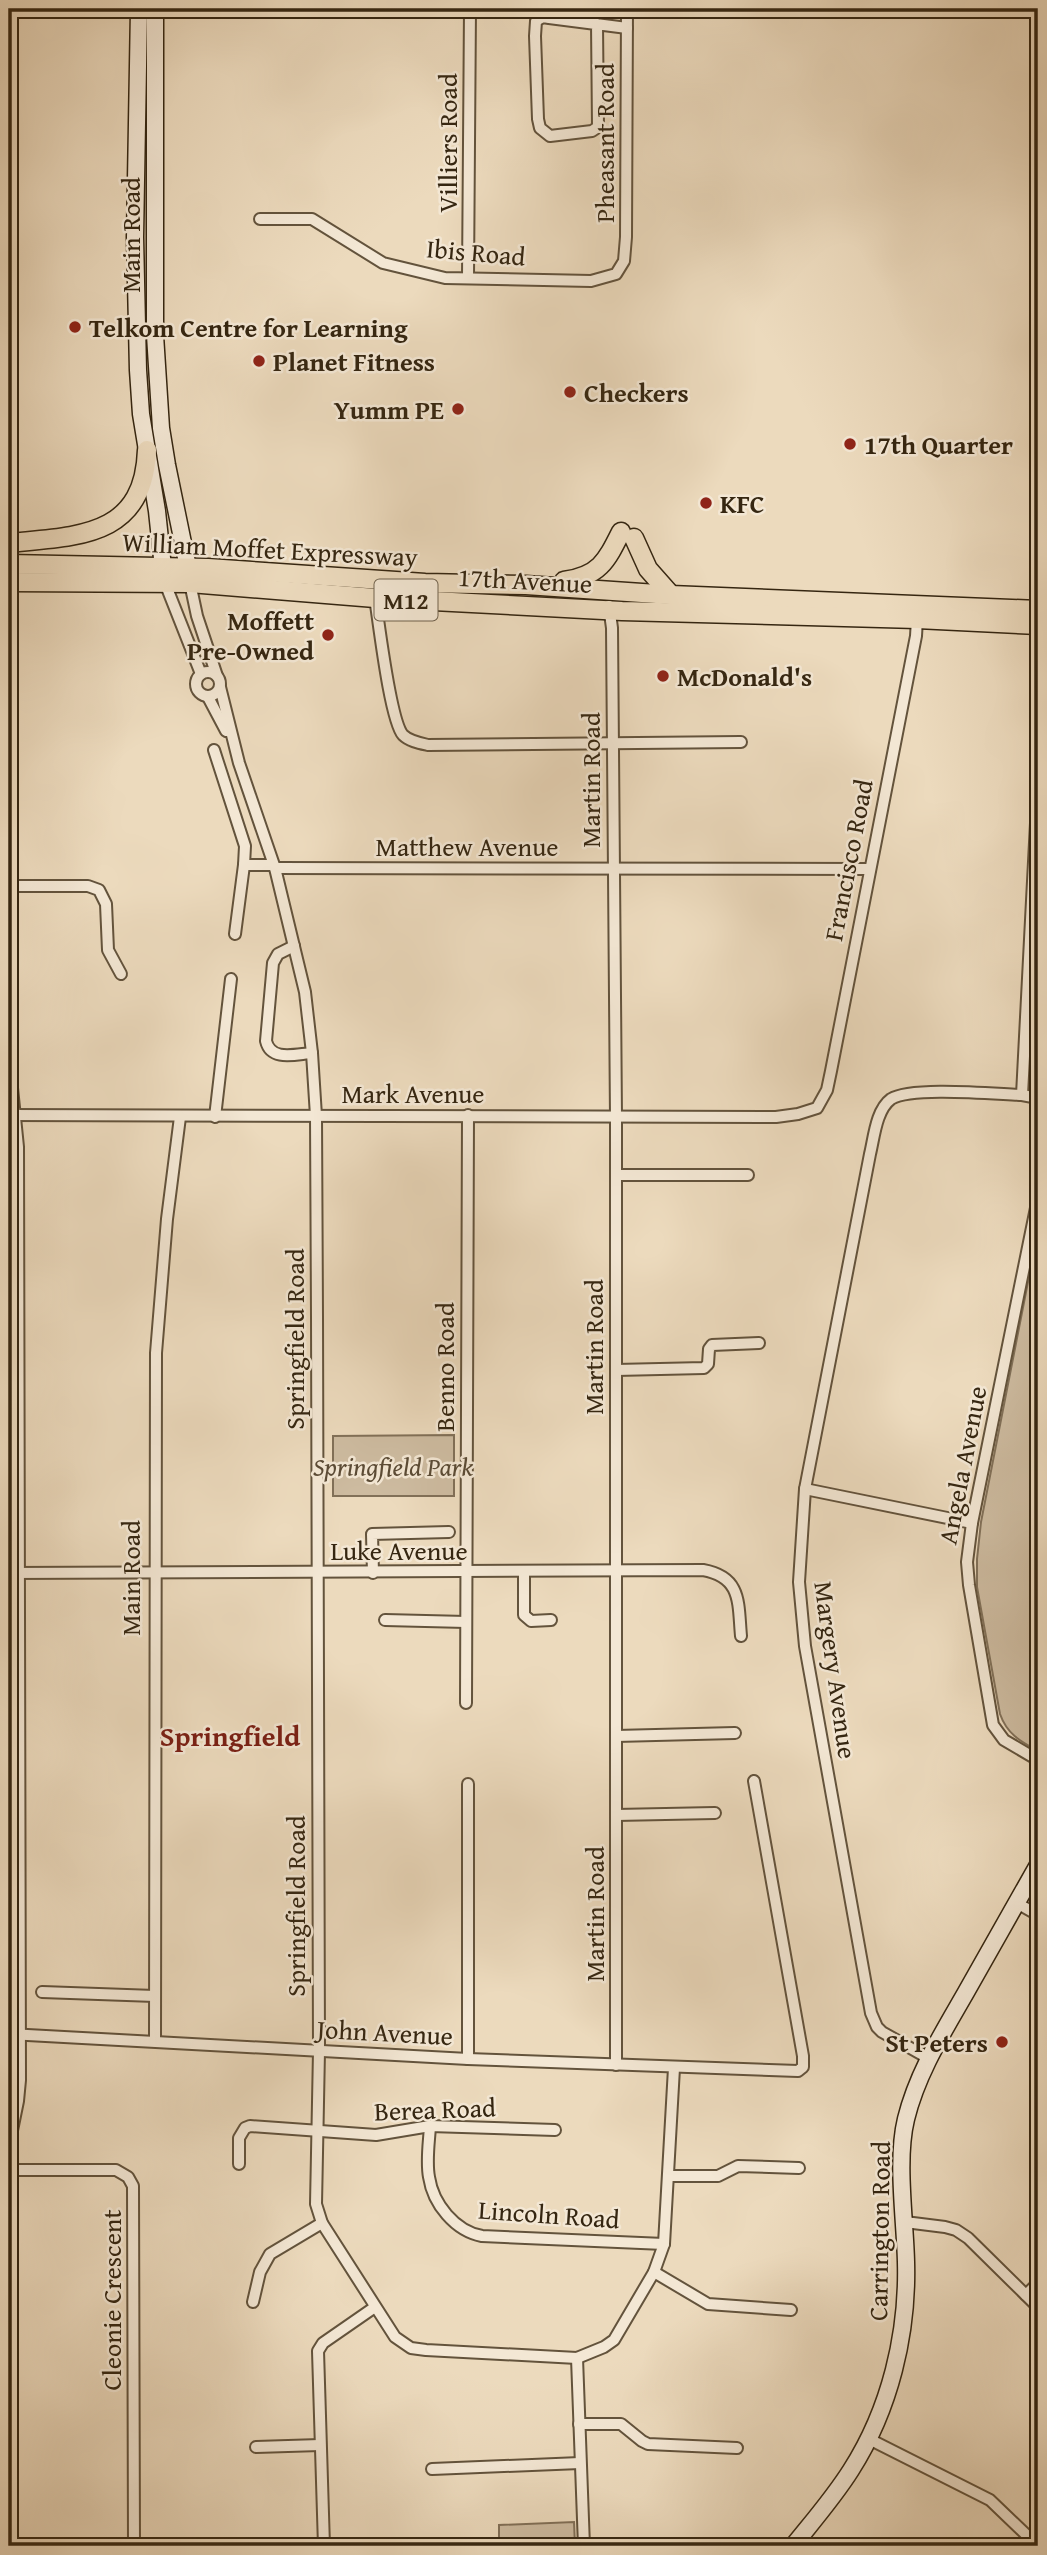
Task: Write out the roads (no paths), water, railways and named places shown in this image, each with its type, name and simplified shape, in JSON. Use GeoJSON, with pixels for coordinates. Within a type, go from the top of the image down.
{"type":"FeatureCollection","features":[{"type":"Feature","properties":{"kind":"main road","name":"Main Road"},"geometry":{"type":"LineString","coordinates":[[139,9],[135,237],[137,340],[141,414],[164,575]]}},
{"type":"Feature","properties":{"kind":"main road","name":"Main Road"},"geometry":{"type":"LineString","coordinates":[[155,9],[153,237],[156,356],[161,428],[190,576]]}},
{"type":"Feature","properties":{"kind":"main road"},"geometry":{"type":"LineString","coordinates":[[9,543],[87,534],[112,523],[127,510],[138,494],[145,472],[146,450]]}},
{"type":"Feature","properties":{"kind":"main road"},"geometry":{"type":"LineString","coordinates":[[526,585],[568,581],[595,573],[627,535],[648,569],[671,595]]}},
{"type":"Feature","properties":{"kind":"main road","name":"William Moffet Expressway"},"geometry":{"type":"LineString","coordinates":[[9,564],[164,575]]}},
{"type":"Feature","properties":{"kind":"main road","name":"17th Avenue"},"geometry":{"type":"LineString","coordinates":[[9,582],[190,576],[375,598],[614,616],[917,619],[1038,625]]}},
{"type":"Feature","properties":{"kind":"main road","name":"William Moffet Expressway"},"geometry":{"type":"LineString","coordinates":[[190,576],[526,585],[671,595],[1038,610]]}},
{"type":"Feature","properties":{"kind":"main road","name":"Carrington Road"},"geometry":{"type":"LineString","coordinates":[[793,2546],[840,2486],[869,2439],[895,2369],[905,2312],[902,2165],[905,2122],[928,2059],[1038,1865]]}},
{"type":"Feature","properties":{"kind":"street","name":"Villiers Road"},"geometry":{"type":"LineString","coordinates":[[468,277],[470,9]]}},
{"type":"Feature","properties":{"kind":"street","name":"Pheasant Road"},"geometry":{"type":"LineString","coordinates":[[616,274],[624,261],[626,237],[627,9]]}},
{"type":"Feature","properties":{"kind":"street"},"geometry":{"type":"LineString","coordinates":[[597,24],[598,127],[592,131],[550,136],[540,128],[538,119],[536,21],[543,17],[597,24],[627,28]]}},
{"type":"Feature","properties":{"kind":"street","name":"Ibis Road"},"geometry":{"type":"LineString","coordinates":[[260,219],[312,219],[383,263],[445,278],[591,281],[616,274]]}},
{"type":"Feature","properties":{"kind":"street"},"geometry":{"type":"LineString","coordinates":[[164,575],[201,674]]}},
{"type":"Feature","properties":{"kind":"street","name":"Springfield Road"},"geometry":{"type":"LineString","coordinates":[[190,576],[197,616],[219,681],[239,763],[274,867],[305,992],[312,1053],[316,1116],[319,2051],[316,2204],[322,2223]]}},
{"type":"Feature","properties":{"kind":"street","name":"Martin Road"},"geometry":{"type":"LineString","coordinates":[[617,2065],[613,743],[614,616],[619,591]]}},
{"type":"Feature","properties":{"kind":"street"},"geometry":{"type":"LineString","coordinates":[[375,598],[394,714],[404,736],[428,745],[741,742]]}},
{"type":"Feature","properties":{"kind":"street","name":"Francisco Road"},"geometry":{"type":"LineString","coordinates":[[817,1108],[829,1082],[916,636],[917,619]]}},
{"type":"Feature","properties":{"kind":"street"},"geometry":{"type":"LineString","coordinates":[[209,672],[219,681],[216,694],[208,697],[196,688],[196,680],[201,674],[209,672]]}},
{"type":"Feature","properties":{"kind":"street","name":"Springfield Road"},"geometry":{"type":"LineString","coordinates":[[208,697],[239,763]]}},
{"type":"Feature","properties":{"kind":"street"},"geometry":{"type":"LineString","coordinates":[[214,750],[245,846],[235,934]]}},
{"type":"Feature","properties":{"kind":"street"},"geometry":{"type":"LineString","coordinates":[[1038,784],[1022,1095],[1038,1098]]}},
{"type":"Feature","properties":{"kind":"street","name":"Matthew Avenue"},"geometry":{"type":"LineString","coordinates":[[244,865],[869,869]]}},
{"type":"Feature","properties":{"kind":"street"},"geometry":{"type":"LineString","coordinates":[[9,886],[88,886],[99,890],[106,904],[108,950],[121,974]]}},
{"type":"Feature","properties":{"kind":"street"},"geometry":{"type":"LineString","coordinates":[[294,946],[278,954],[273,963],[266,1041],[271,1052],[278,1055],[312,1053]]}},
{"type":"Feature","properties":{"kind":"street"},"geometry":{"type":"LineString","coordinates":[[215,1117],[231,979]]}},
{"type":"Feature","properties":{"kind":"street"},"geometry":{"type":"LineString","coordinates":[[9,1035],[12,1050],[12,1115],[18,1147],[14,2034],[19,2094],[9,2145]]}},
{"type":"Feature","properties":{"kind":"street","name":"Margery Avenue"},"geometry":{"type":"LineString","coordinates":[[928,2059],[882,2032],[871,2013],[805,1646],[799,1582],[805,1489],[870,1154],[879,1116],[885,1105],[892,1098],[920,1093],[1022,1095]]}},
{"type":"Feature","properties":{"kind":"street","name":"Mark Avenue"},"geometry":{"type":"LineString","coordinates":[[12,1115],[776,1117],[817,1108]]}},
{"type":"Feature","properties":{"kind":"street","name":"Benno Road"},"geometry":{"type":"LineString","coordinates":[[466,1703],[468,1115]]}},
{"type":"Feature","properties":{"kind":"street","name":"Main Road"},"geometry":{"type":"LineString","coordinates":[[155,2041],[158,1312],[180,1117]]}},
{"type":"Feature","properties":{"kind":"street"},"geometry":{"type":"LineString","coordinates":[[616,1175],[748,1175]]}},
{"type":"Feature","properties":{"kind":"street","name":"Angela Avenue"},"geometry":{"type":"LineString","coordinates":[[1038,1198],[972,1523],[967,1562],[993,1725],[1004,1740],[1038,1760]]}},
{"type":"Feature","properties":{"kind":"street"},"geometry":{"type":"LineString","coordinates":[[616,1370],[704,1368],[708,1364],[709,1349],[712,1345],[759,1343]]}},
{"type":"Feature","properties":{"kind":"street"},"geometry":{"type":"LineString","coordinates":[[805,1489],[972,1523]]}},
{"type":"Feature","properties":{"kind":"street"},"geometry":{"type":"LineString","coordinates":[[373,1573],[372,1534],[449,1532]]}},
{"type":"Feature","properties":{"kind":"street","name":"Luke Avenue"},"geometry":{"type":"LineString","coordinates":[[14,1573],[703,1570],[726,1577],[733,1586],[738,1598],[741,1636]]}},
{"type":"Feature","properties":{"kind":"street"},"geometry":{"type":"LineString","coordinates":[[524,1572],[524,1615],[527,1619],[551,1620]]}},
{"type":"Feature","properties":{"kind":"street"},"geometry":{"type":"LineString","coordinates":[[385,1620],[466,1622]]}},
{"type":"Feature","properties":{"kind":"street"},"geometry":{"type":"LineString","coordinates":[[616,1736],[735,1733]]}},
{"type":"Feature","properties":{"kind":"street","name":"John Avenue"},"geometry":{"type":"LineString","coordinates":[[14,2034],[468,2059],[799,2071],[803,2067],[754,1781]]}},
{"type":"Feature","properties":{"kind":"street"},"geometry":{"type":"LineString","coordinates":[[468,1784],[468,2059]]}},
{"type":"Feature","properties":{"kind":"street"},"geometry":{"type":"LineString","coordinates":[[616,1815],[715,1813]]}},
{"type":"Feature","properties":{"kind":"street"},"geometry":{"type":"LineString","coordinates":[[1017,1902],[1038,1915]]}},
{"type":"Feature","properties":{"kind":"street"},"geometry":{"type":"LineString","coordinates":[[42,1992],[155,1996]]}},
{"type":"Feature","properties":{"kind":"street"},"geometry":{"type":"LineString","coordinates":[[253,2302],[260,2272],[270,2254],[322,2223],[395,2337],[411,2348],[577,2358],[604,2347],[614,2340],[654,2272],[664,2244],[674,2068]]}},
{"type":"Feature","properties":{"kind":"street","name":"Berea Road"},"geometry":{"type":"LineString","coordinates":[[239,2164],[239,2138],[245,2128],[255,2126],[386,2135],[408,2128],[430,2126],[555,2130]]}},
{"type":"Feature","properties":{"kind":"street","name":"Lincoln Road"},"geometry":{"type":"LineString","coordinates":[[430,2126],[428,2169],[431,2186],[453,2223],[470,2234],[664,2244]]}},
{"type":"Feature","properties":{"kind":"street"},"geometry":{"type":"LineString","coordinates":[[669,2176],[718,2176],[738,2166],[799,2168]]}},
{"type":"Feature","properties":{"kind":"street","name":"Cleonie Crescent"},"geometry":{"type":"LineString","coordinates":[[9,2170],[116,2170],[128,2177],[133,2186],[134,2546]]}},
{"type":"Feature","properties":{"kind":"street"},"geometry":{"type":"LineString","coordinates":[[905,2222],[956,2230],[968,2238],[1038,2306]]}},
{"type":"Feature","properties":{"kind":"street"},"geometry":{"type":"LineString","coordinates":[[654,2272],[708,2304],[791,2311]]}},
{"type":"Feature","properties":{"kind":"street"},"geometry":{"type":"LineString","coordinates":[[1026,2295],[1038,2283]]}},
{"type":"Feature","properties":{"kind":"street"},"geometry":{"type":"LineString","coordinates":[[324,2546],[318,2351],[323,2343],[375,2306]]}},
{"type":"Feature","properties":{"kind":"street"},"geometry":{"type":"LineString","coordinates":[[577,2358],[584,2546]]}},
{"type":"Feature","properties":{"kind":"street"},"geometry":{"type":"LineString","coordinates":[[579,2424],[621,2424],[648,2444],[737,2448]]}},
{"type":"Feature","properties":{"kind":"street"},"geometry":{"type":"LineString","coordinates":[[869,2439],[990,2500],[1038,2546]]}},
{"type":"Feature","properties":{"kind":"street"},"geometry":{"type":"LineString","coordinates":[[256,2446],[320,2445]]}},
{"type":"Feature","properties":{"kind":"street"},"geometry":{"type":"LineString","coordinates":[[432,2469],[580,2463]]}},
{"type":"Feature","properties":{"kind":"place","name":"Telkom Centre for Learning"},"geometry":{"type":"Point","coordinates":[75,327]}},
{"type":"Feature","properties":{"kind":"place","name":"Planet Fitness"},"geometry":{"type":"Point","coordinates":[259,361]}},
{"type":"Feature","properties":{"kind":"place","name":"Checkers"},"geometry":{"type":"Point","coordinates":[570,392]}},
{"type":"Feature","properties":{"kind":"place","name":"Yumm PE"},"geometry":{"type":"Point","coordinates":[458,409]}},
{"type":"Feature","properties":{"kind":"place","name":"17th Quarter"},"geometry":{"type":"Point","coordinates":[850,444]}},
{"type":"Feature","properties":{"kind":"place","name":"KFC"},"geometry":{"type":"Point","coordinates":[706,503]}},
{"type":"Feature","properties":{"kind":"place","name":"Moffett Pre-Owned"},"geometry":{"type":"Point","coordinates":[328,635]}},
{"type":"Feature","properties":{"kind":"place","name":"McDonald's"},"geometry":{"type":"Point","coordinates":[663,676]}},
{"type":"Feature","properties":{"kind":"place","name":"St Peters"},"geometry":{"type":"Point","coordinates":[1002,2042]}},
{"type":"Feature","properties":{"kind":"district","name":"Springfield"},"geometry":{"type":"Point","coordinates":[230,1735]}},
{"type":"Feature","properties":{"kind":"park label","name":"Springfield Park"},"geometry":{"type":"Point","coordinates":[393,1466]}}]}
